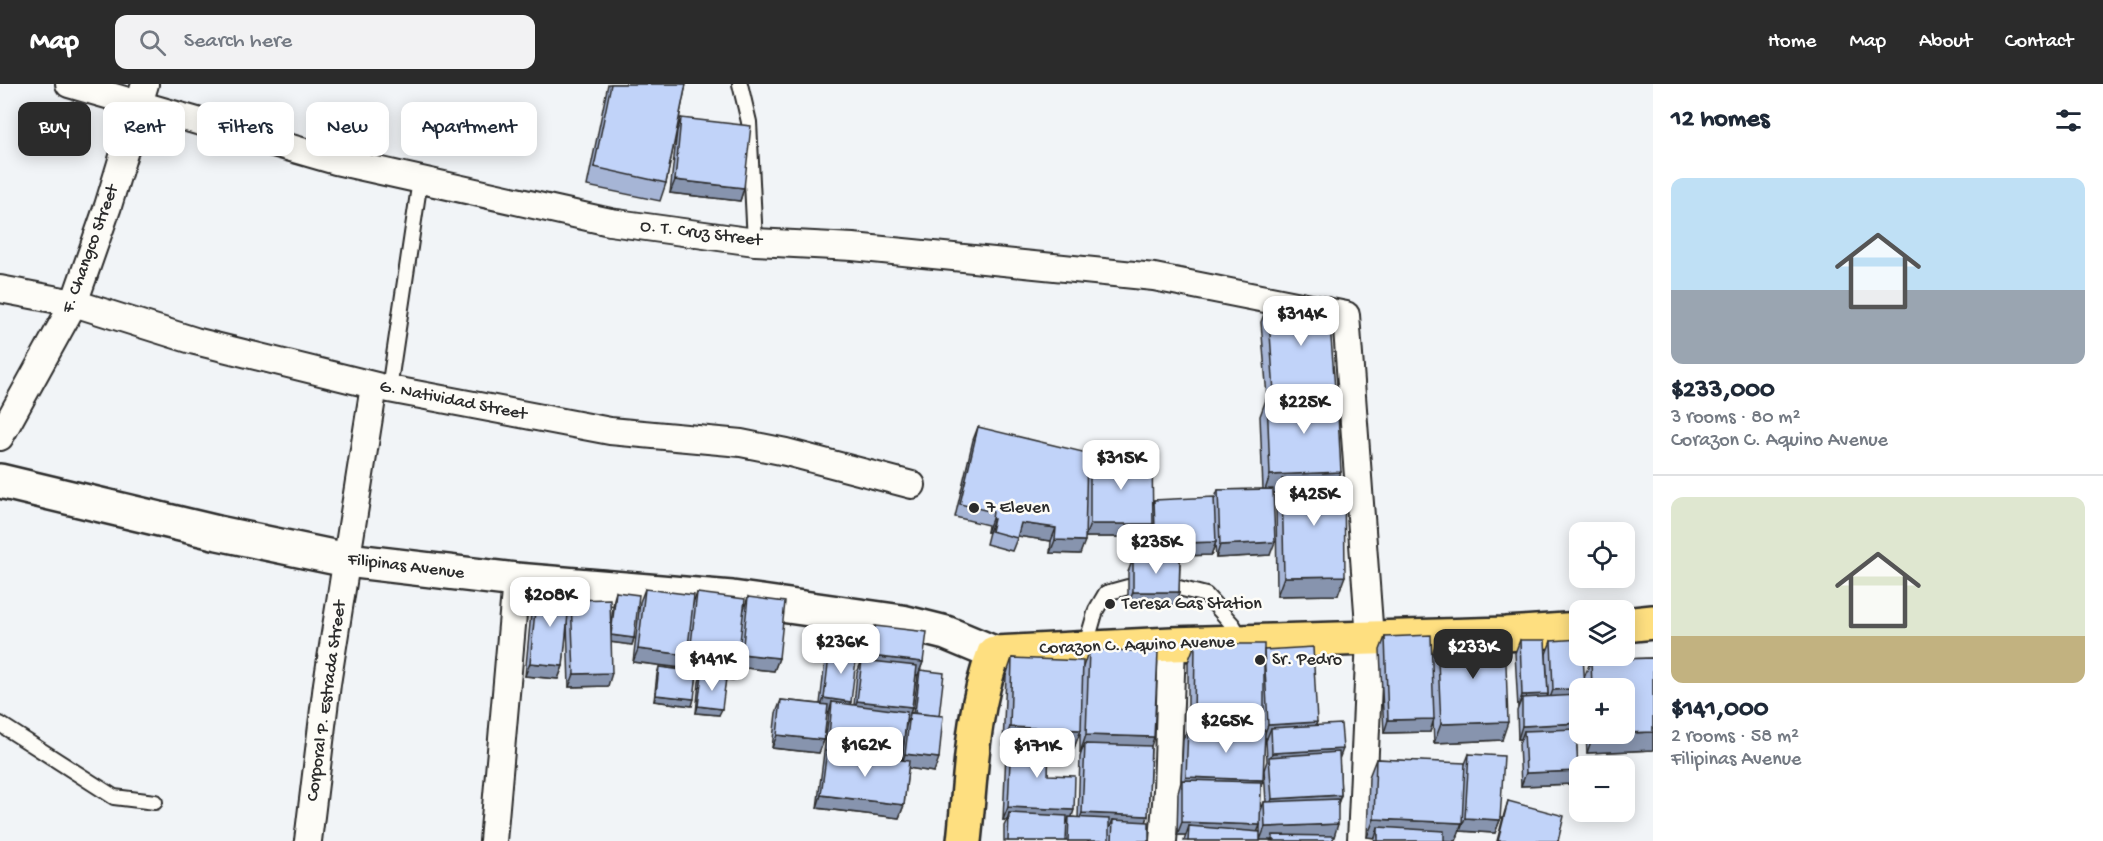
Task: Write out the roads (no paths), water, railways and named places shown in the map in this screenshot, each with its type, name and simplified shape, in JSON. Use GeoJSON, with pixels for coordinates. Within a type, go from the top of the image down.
{"type":"FeatureCollection","features":[{"type":"Feature","properties":{"kind":"main road"},"geometry":{"type":"LineString","coordinates":[[1635,624],[1653,622]]}},
{"type":"Feature","properties":{"kind":"main road","name":"Corazon C. Aquino Avenue"},"geometry":{"type":"LineString","coordinates":[[994,653],[1569,630]]}},
{"type":"Feature","properties":{"kind":"main road"},"geometry":{"type":"LineString","coordinates":[[964,841],[978,707],[984,678],[994,653]]}},
{"type":"Feature","properties":{"kind":"street","name":"O. T. Cruz Street"},"geometry":{"type":"LineString","coordinates":[[69,84],[142,94],[336,161],[610,222],[755,242],[853,247],[1154,277],[1346,315],[1370,638]]}},
{"type":"Feature","properties":{"kind":"street","name":"F. Changco Street"},"geometry":{"type":"LineString","coordinates":[[0,437],[74,303],[108,206],[142,94]]}},
{"type":"Feature","properties":{"kind":"street","name":"G. Natividad Street"},"geometry":{"type":"LineString","coordinates":[[0,289],[74,303],[195,341],[381,388],[610,431],[741,443],[786,452],[912,485]]}},
{"type":"Feature","properties":{"kind":"street","name":"Corporal P. Estrada Street"},"geometry":{"type":"LineString","coordinates":[[308,841],[327,684],[346,560],[381,388]]}},
{"type":"Feature","properties":{"kind":"street","name":"Filipinas Avenue"},"geometry":{"type":"LineString","coordinates":[[0,481],[346,560],[516,580],[732,598],[902,622],[946,633],[994,653]]}},
{"type":"Feature","properties":{"kind":"street"},"geometry":{"type":"LineString","coordinates":[[493,841],[516,580]]}},
{"type":"Feature","properties":{"kind":"street"},"geometry":{"type":"LineString","coordinates":[[1361,841],[1370,638]]}},
{"type":"Feature","properties":{"kind":"street"},"geometry":{"type":"LineString","coordinates":[[1163,841],[1172,644]]}},
{"type":"Feature","properties":{"kind":"lane"},"geometry":{"type":"LineString","coordinates":[[740,84],[749,122],[755,242]]}},
{"type":"Feature","properties":{"kind":"lane"},"geometry":{"type":"LineString","coordinates":[[381,388],[420,180]]}},
{"type":"Feature","properties":{"kind":"lane"},"geometry":{"type":"LineString","coordinates":[[1085,648],[1096,610],[1106,593],[1128,586]]}},
{"type":"Feature","properties":{"kind":"lane"},"geometry":{"type":"LineString","coordinates":[[1175,587],[1206,595],[1233,625],[1243,642]]}},
{"type":"Feature","properties":{"kind":"lane"},"geometry":{"type":"LineString","coordinates":[[0,724],[114,797],[155,802]]}},
{"type":"Feature","properties":{"kind":"place","name":"7 Eleven"},"geometry":{"type":"Point","coordinates":[974,508]}},
{"type":"Feature","properties":{"kind":"place","name":"Teresa Gas Station"},"geometry":{"type":"Point","coordinates":[1110,604]}},
{"type":"Feature","properties":{"kind":"place","name":"Sr. Pedro"},"geometry":{"type":"Point","coordinates":[1260,660]}}]}
